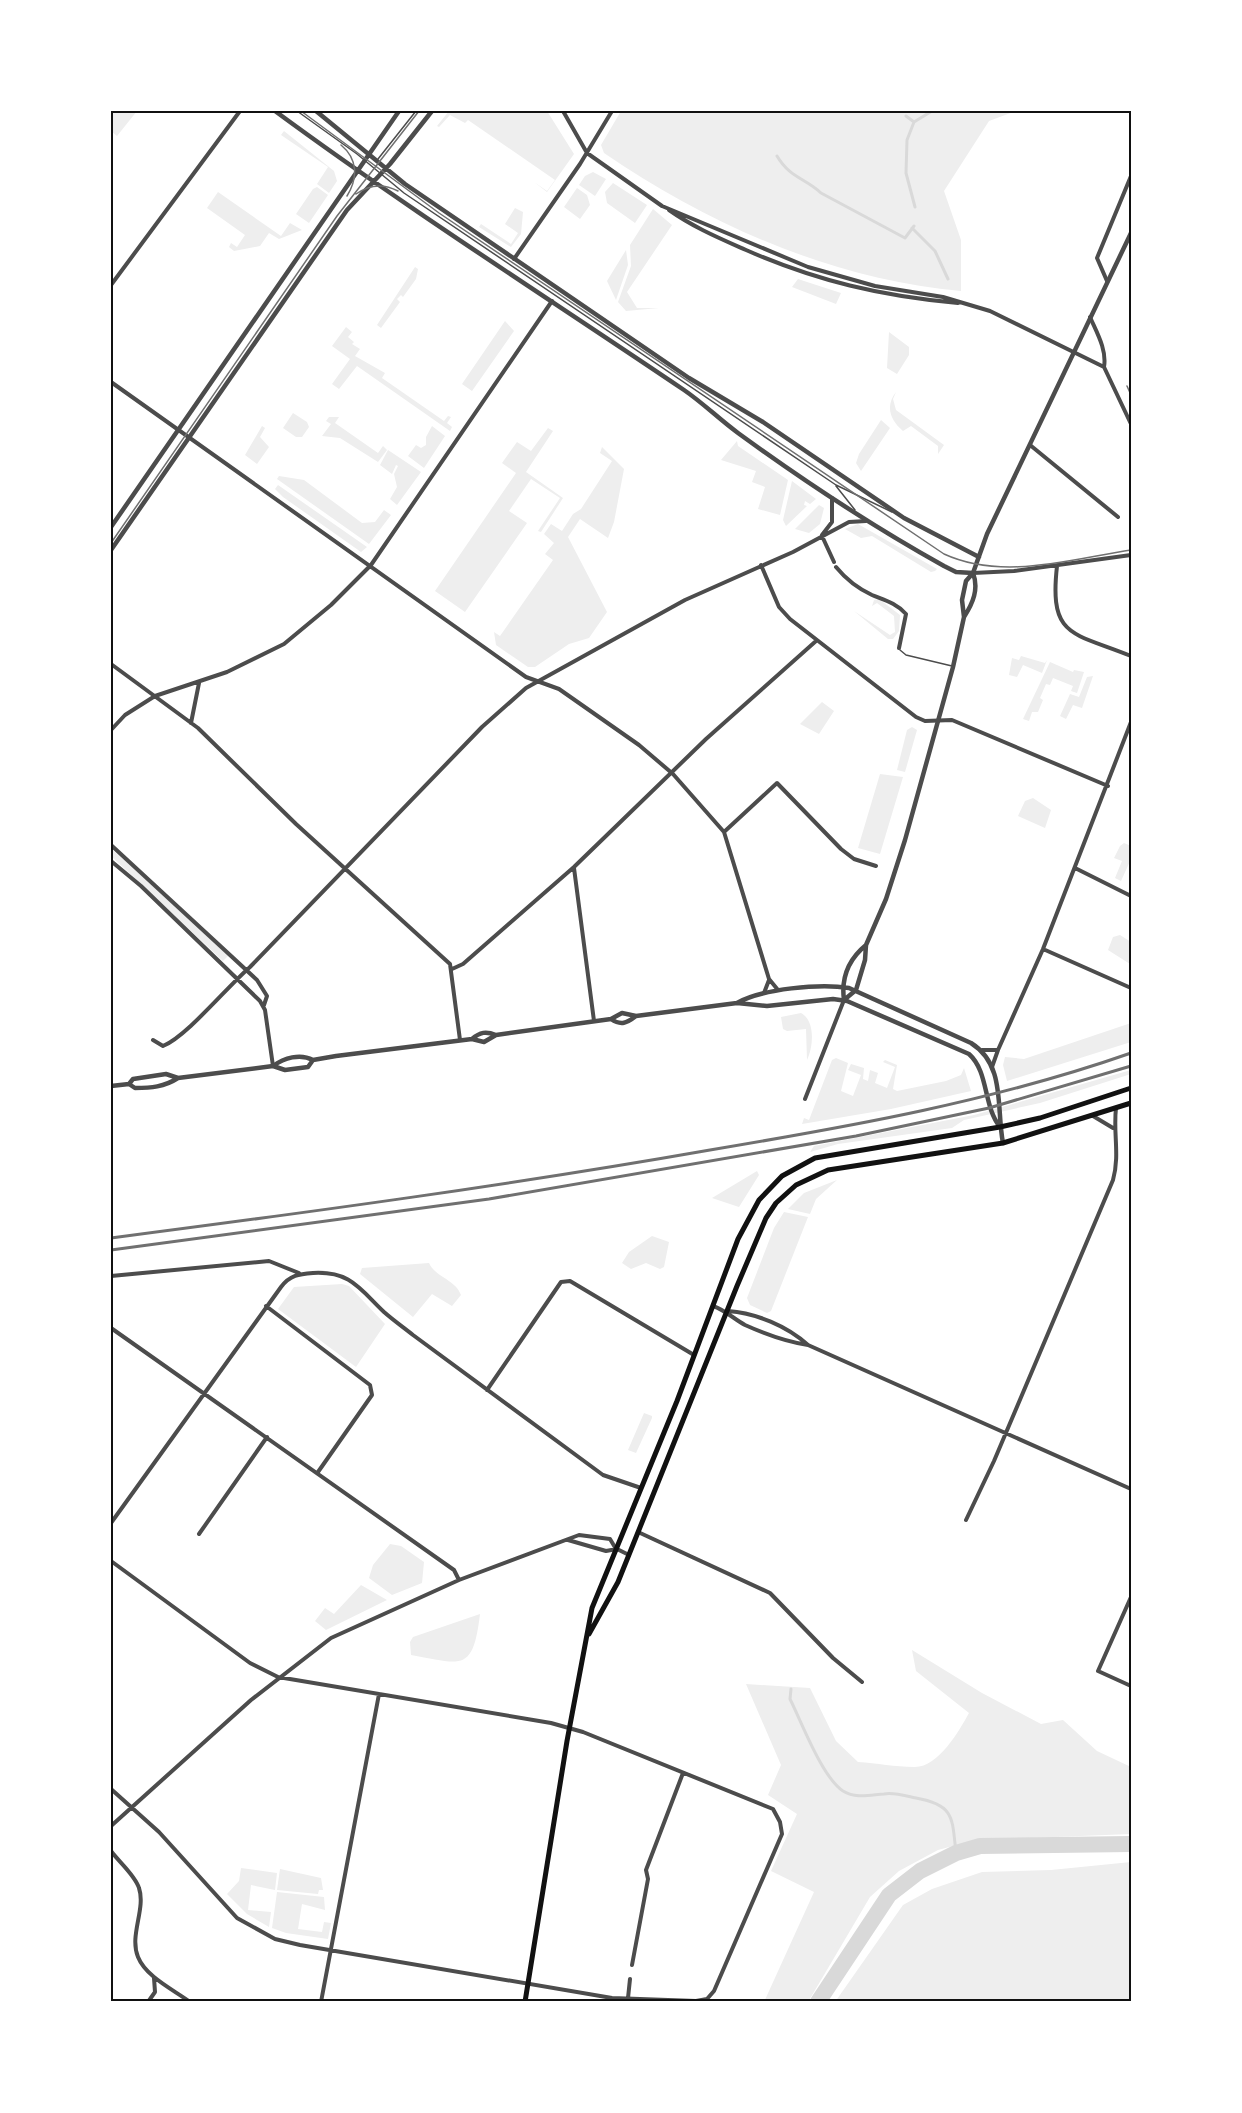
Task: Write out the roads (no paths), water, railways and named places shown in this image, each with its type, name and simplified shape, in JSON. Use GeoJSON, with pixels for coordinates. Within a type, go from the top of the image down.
{"type":"FeatureCollection","features":[{"type":"Feature","properties":{"kind":"main road"},"geometry":{"type":"LineString","coordinates":[[525,2002],[592,1608],[617,1550],[738,1239],[759,1200],[782,1176],[796,1167],[834,1153],[1000,1127],[1040,1118],[1131,1088]]}},
{"type":"Feature","properties":{"kind":"main road"},"geometry":{"type":"LineString","coordinates":[[588,1635],[618,1582],[727,1311],[766,1218],[776,1203],[796,1185],[812,1175],[846,1167],[1003,1143],[1131,1103]]}},
{"type":"Feature","properties":{"kind":"street"},"geometry":{"type":"LineString","coordinates":[[111,285],[240,111]]}},
{"type":"Feature","properties":{"kind":"street"},"geometry":{"type":"LineString","coordinates":[[275,111],[373,182],[691,395],[744,437],[866,521],[944,566],[956,572],[974,573],[1058,566],[1131,555]]}},
{"type":"Feature","properties":{"kind":"street"},"geometry":{"type":"LineString","coordinates":[[316,111],[405,184],[700,384],[763,422],[904,518],[979,556]]}},
{"type":"Feature","properties":{"kind":"street"},"geometry":{"type":"LineString","coordinates":[[111,527],[399,111]]}},
{"type":"Feature","properties":{"kind":"street"},"geometry":{"type":"LineString","coordinates":[[111,550],[347,210],[386,168],[432,111]]}},
{"type":"Feature","properties":{"kind":"street"},"geometry":{"type":"LineString","coordinates":[[563,111],[587,153],[690,225],[706,233],[786,267],[834,284],[873,293],[971,304]]}},
{"type":"Feature","properties":{"kind":"street"},"geometry":{"type":"LineString","coordinates":[[514,259],[587,153],[612,111]]}},
{"type":"Feature","properties":{"kind":"street"},"geometry":{"type":"LineString","coordinates":[[1107,281],[1097,258],[1119,200],[1131,177]]}},
{"type":"Feature","properties":{"kind":"street"},"geometry":{"type":"LineString","coordinates":[[662,206],[818,270],[875,286],[971,304],[1104,367]]}},
{"type":"Feature","properties":{"kind":"street"},"geometry":{"type":"LineString","coordinates":[[964,617],[962,600],[966,581],[974,573],[979,556],[1030,445],[1131,233]]}},
{"type":"Feature","properties":{"kind":"street"},"geometry":{"type":"LineString","coordinates":[[111,730],[125,715],[155,696],[199,683],[284,644],[308,627],[371,565],[560,290]]}},
{"type":"Feature","properties":{"kind":"street"},"geometry":{"type":"LineString","coordinates":[[1090,317],[1103,349],[1104,367],[1131,424]]}},
{"type":"Feature","properties":{"kind":"street"},"geometry":{"type":"LineString","coordinates":[[111,382],[526,677],[559,689],[639,745],[673,774],[724,831],[769,979],[779,992]]}},
{"type":"Feature","properties":{"kind":"street"},"geometry":{"type":"LineString","coordinates":[[1030,445],[1118,517]]}},
{"type":"Feature","properties":{"kind":"street"},"geometry":{"type":"LineString","coordinates":[[822,536],[832,522],[831,497]]}},
{"type":"Feature","properties":{"kind":"street"},"geometry":{"type":"LineString","coordinates":[[153,1040],[163,1046],[175,1041],[512,699],[539,681],[685,600],[761,566],[849,522],[866,521]]}},
{"type":"Feature","properties":{"kind":"street"},"geometry":{"type":"LineString","coordinates":[[822,536],[834,562]]}},
{"type":"Feature","properties":{"kind":"street"},"geometry":{"type":"LineString","coordinates":[[761,566],[779,607],[816,641],[916,717],[925,721],[952,720],[1108,786]]}},
{"type":"Feature","properties":{"kind":"street"},"geometry":{"type":"LineString","coordinates":[[1058,566],[1054,593],[1059,618],[1066,628],[1131,656]]}},
{"type":"Feature","properties":{"kind":"street"},"geometry":{"type":"LineString","coordinates":[[836,567],[863,589],[883,597],[906,614],[898,648]]}},
{"type":"Feature","properties":{"kind":"street"},"geometry":{"type":"LineString","coordinates":[[844,1000],[856,990],[866,960],[866,945],[891,887],[953,667],[964,617],[975,592],[977,583],[974,573]]}},
{"type":"Feature","properties":{"kind":"street"},"geometry":{"type":"LineString","coordinates":[[452,969],[463,964],[574,867],[673,774],[678,765],[816,641]]}},
{"type":"Feature","properties":{"kind":"street"},"geometry":{"type":"LineString","coordinates":[[111,664],[191,723],[442,956],[452,969],[460,1040]]}},
{"type":"Feature","properties":{"kind":"street"},"geometry":{"type":"LineString","coordinates":[[191,723],[199,683]]}},
{"type":"Feature","properties":{"kind":"street"},"geometry":{"type":"LineString","coordinates":[[992,1067],[1043,949],[1131,722]]}},
{"type":"Feature","properties":{"kind":"street"},"geometry":{"type":"LineString","coordinates":[[724,831],[777,783],[841,849],[854,859],[876,866]]}},
{"type":"Feature","properties":{"kind":"street"},"geometry":{"type":"LineString","coordinates":[[111,845],[247,970],[266,992],[264,1006],[273,1066]]}},
{"type":"Feature","properties":{"kind":"street"},"geometry":{"type":"LineString","coordinates":[[111,861],[141,886],[264,1006]]}},
{"type":"Feature","properties":{"kind":"street"},"geometry":{"type":"LineString","coordinates":[[574,867],[594,1021]]}},
{"type":"Feature","properties":{"kind":"street"},"geometry":{"type":"LineString","coordinates":[[1075,868],[1131,896]]}},
{"type":"Feature","properties":{"kind":"street"},"geometry":{"type":"LineString","coordinates":[[805,1099],[844,1000],[845,974],[855,954],[866,945]]}},
{"type":"Feature","properties":{"kind":"street"},"geometry":{"type":"LineString","coordinates":[[1043,949],[1131,988]]}},
{"type":"Feature","properties":{"kind":"street"},"geometry":{"type":"LineString","coordinates":[[764,993],[769,979]]}},
{"type":"Feature","properties":{"kind":"street"},"geometry":{"type":"LineString","coordinates":[[737,1003],[764,993],[843,987],[856,990],[982,1050],[998,1050]]}},
{"type":"Feature","properties":{"kind":"street"},"geometry":{"type":"LineString","coordinates":[[273,1066],[283,1059],[306,1056],[313,1060],[460,1040],[472,1039],[484,1042],[496,1035],[611,1019],[622,1013],[636,1016],[737,1003],[767,1005],[844,1000],[969,1054],[979,1068],[991,1115],[1000,1127]]}},
{"type":"Feature","properties":{"kind":"street"},"geometry":{"type":"LineString","coordinates":[[611,1019],[623,1023],[636,1016]]}},
{"type":"Feature","properties":{"kind":"street"},"geometry":{"type":"LineString","coordinates":[[472,1039],[479,1033],[488,1032],[496,1035]]}},
{"type":"Feature","properties":{"kind":"street"},"geometry":{"type":"LineString","coordinates":[[982,1050],[992,1067],[1003,1112],[1000,1127],[1003,1143]]}},
{"type":"Feature","properties":{"kind":"street"},"geometry":{"type":"LineString","coordinates":[[111,1086],[129,1084],[135,1088],[150,1088],[167,1085],[178,1078],[273,1066],[285,1070],[308,1067],[313,1060]]}},
{"type":"Feature","properties":{"kind":"street"},"geometry":{"type":"LineString","coordinates":[[129,1084],[133,1079],[166,1074],[178,1078]]}},
{"type":"Feature","properties":{"kind":"street"},"geometry":{"type":"LineString","coordinates":[[966,1520],[1113,1180],[1118,1154],[1113,1128],[1116,1108]]}},
{"type":"Feature","properties":{"kind":"street"},"geometry":{"type":"LineString","coordinates":[[1093,1116],[1113,1128]]}},
{"type":"Feature","properties":{"kind":"street"},"geometry":{"type":"LineString","coordinates":[[111,1276],[269,1262],[289,1268],[299,1274]]}},
{"type":"Feature","properties":{"kind":"street"},"geometry":{"type":"LineString","coordinates":[[111,1523],[266,1306],[288,1278],[299,1274],[332,1273],[356,1283],[386,1314],[603,1475],[641,1488]]}},
{"type":"Feature","properties":{"kind":"street"},"geometry":{"type":"LineString","coordinates":[[488,1390],[561,1282],[570,1281],[694,1355]]}},
{"type":"Feature","properties":{"kind":"street"},"geometry":{"type":"LineString","coordinates":[[712,1305],[727,1311],[744,1324],[791,1343],[808,1345]]}},
{"type":"Feature","properties":{"kind":"street"},"geometry":{"type":"LineString","coordinates":[[266,1306],[370,1385],[372,1395],[318,1472]]}},
{"type":"Feature","properties":{"kind":"street"},"geometry":{"type":"LineString","coordinates":[[727,1311],[743,1312],[794,1333],[808,1345],[1131,1490]]}},
{"type":"Feature","properties":{"kind":"street"},"geometry":{"type":"LineString","coordinates":[[111,1328],[318,1472],[453,1570],[459,1580]]}},
{"type":"Feature","properties":{"kind":"street"},"geometry":{"type":"LineString","coordinates":[[199,1534],[267,1437]]}},
{"type":"Feature","properties":{"kind":"street"},"geometry":{"type":"LineString","coordinates":[[638,1532],[770,1593],[833,1658],[862,1682]]}},
{"type":"Feature","properties":{"kind":"street"},"geometry":{"type":"LineString","coordinates":[[111,1826],[278,1677],[343,1632],[459,1580],[579,1534],[610,1539],[617,1550]]}},
{"type":"Feature","properties":{"kind":"street"},"geometry":{"type":"LineString","coordinates":[[568,1539],[606,1551],[617,1550],[629,1554]]}},
{"type":"Feature","properties":{"kind":"street"},"geometry":{"type":"LineString","coordinates":[[111,1561],[250,1663],[278,1677],[570,1729],[773,1809],[780,1822],[782,1834],[714,1990],[707,1999],[696,2001],[628,1998],[528,1984],[275,1939],[237,1918],[132,1806],[111,1789]]}},
{"type":"Feature","properties":{"kind":"street"},"geometry":{"type":"LineString","coordinates":[[1131,1597],[1098,1671],[1131,1686]]}},
{"type":"Feature","properties":{"kind":"street"},"geometry":{"type":"LineString","coordinates":[[321,2002],[379,1694]]}},
{"type":"Feature","properties":{"kind":"street"},"geometry":{"type":"LineString","coordinates":[[632,1965],[648,1879],[646,1870],[683,1773]]}},
{"type":"Feature","properties":{"kind":"street"},"geometry":{"type":"LineString","coordinates":[[111,1851],[138,1885],[141,1898],[137,1915],[138,1957],[154,1977],[190,2002]]}},
{"type":"Feature","properties":{"kind":"street"},"geometry":{"type":"LineString","coordinates":[[148,2002],[155,1992],[154,1977]]}},
{"type":"Feature","properties":{"kind":"street"},"geometry":{"type":"LineString","coordinates":[[628,1998],[630,1980]]}},
{"type":"Feature","properties":{"kind":"lane"},"geometry":{"type":"LineString","coordinates":[[297,111],[380,174],[836,485],[904,518]]}},
{"type":"Feature","properties":{"kind":"lane"},"geometry":{"type":"LineString","coordinates":[[372,167],[416,111]]}},
{"type":"Feature","properties":{"kind":"lane"},"geometry":{"type":"LineString","coordinates":[[836,485],[858,515]]}},
{"type":"Feature","properties":{"kind":"lane"},"geometry":{"type":"LineString","coordinates":[[898,648],[906,655],[953,667]]}},
{"type":"Feature","properties":{"kind":"waterway"},"geometry":{"type":"LineString","coordinates":[[915,207],[906,173],[907,140],[914,122],[932,111]]}},
{"type":"Feature","properties":{"kind":"waterway"},"geometry":{"type":"LineString","coordinates":[[906,116],[914,122]]}},
{"type":"Feature","properties":{"kind":"waterway"},"geometry":{"type":"LineString","coordinates":[[777,156],[787,169],[821,193],[905,238],[914,226]]}},
{"type":"Feature","properties":{"kind":"waterway"},"geometry":{"type":"LineString","coordinates":[[912,228],[935,251],[948,279]]}},
{"type":"Feature","properties":{"kind":"waterway"},"geometry":{"type":"LineString","coordinates":[[791,1689],[790,1699],[820,1762],[835,1784],[843,1791],[853,1795],[896,1794],[938,1805],[945,1809],[952,1822],[956,1853]]}},
{"type":"Feature","properties":{"kind":"waterway"},"geometry":{"type":"LineString","coordinates":[[818,2002],[889,1895],[920,1871],[956,1853],[980,1846],[1131,1844]]}},
{"type":"Feature","properties":{"kind":"tram line"},"geometry":{"type":"LineString","coordinates":[[301,111],[439,213],[944,554],[967,562],[1013,567],[1061,562],[1131,550]]}},
{"type":"Feature","properties":{"kind":"tram line"},"geometry":{"type":"LineString","coordinates":[[111,543],[337,216],[419,111]]}},
{"type":"Feature","properties":{"kind":"tram line"},"geometry":{"type":"LineString","coordinates":[[341,145],[351,156],[354,169],[353,182],[347,196]]}},
{"type":"Feature","properties":{"kind":"tram line"},"geometry":{"type":"LineString","coordinates":[[356,194],[366,188],[377,186],[398,191]]}},
{"type":"Feature","properties":{"kind":"tram line"},"geometry":{"type":"LineString","coordinates":[[1127,386],[1131,395]]}},
{"type":"Feature","properties":{"kind":"railway"},"geometry":{"type":"LineString","coordinates":[[111,1238],[486,1186],[817,1131],[923,1110],[1028,1085],[1131,1053]]}},
{"type":"Feature","properties":{"kind":"railway"},"geometry":{"type":"LineString","coordinates":[[111,1250],[489,1199],[856,1136],[989,1108],[1131,1066]]}}]}
